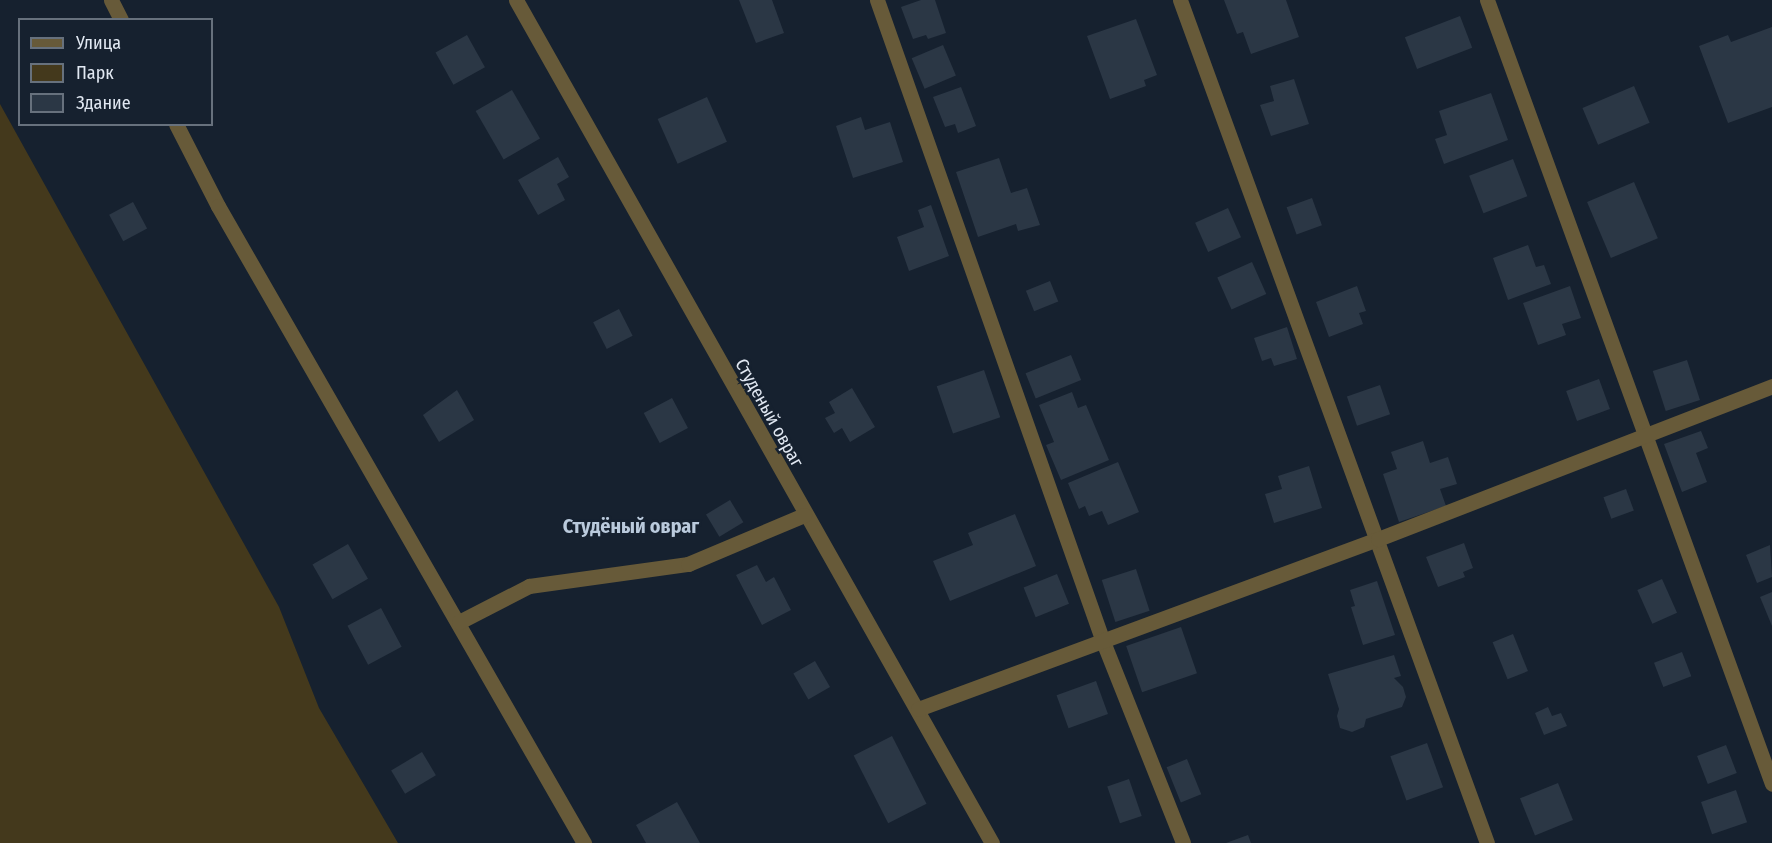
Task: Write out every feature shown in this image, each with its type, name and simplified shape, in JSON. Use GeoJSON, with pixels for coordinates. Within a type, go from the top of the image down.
{"type":"FeatureCollection","features":[{"type":"Feature","properties":{"kind":"street"},"geometry":{"type":"LineString","coordinates":[[111,0],[120,18]]}},
{"type":"Feature","properties":{"kind":"street","name":"Студеный овраг"},"geometry":{"type":"LineString","coordinates":[[516,0],[804,515],[918,709],[992,843]]}},
{"type":"Feature","properties":{"kind":"street"},"geometry":{"type":"LineString","coordinates":[[877,0],[1102,639],[1183,843]]}},
{"type":"Feature","properties":{"kind":"street"},"geometry":{"type":"LineString","coordinates":[[1180,0],[1487,843]]}},
{"type":"Feature","properties":{"kind":"street"},"geometry":{"type":"LineString","coordinates":[[1487,0],[1772,784]]}},
{"type":"Feature","properties":{"kind":"street"},"geometry":{"type":"LineString","coordinates":[[177,126],[218,206],[584,843]]}},
{"type":"Feature","properties":{"kind":"street"},"geometry":{"type":"LineString","coordinates":[[918,709],[1102,639],[1378,539],[1772,386]]}},
{"type":"Feature","properties":{"kind":"street"},"geometry":{"type":"LineString","coordinates":[[459,622],[529,585],[688,564],[804,515]]}},
{"type":"Feature","properties":{"kind":"green space"},"geometry":{"type":"Polygon","coordinates":[[[0,104],[279,607],[319,708],[398,843],[0,843],[0,104]]]}},
{"type":"Feature","properties":{"kind":"building"},"geometry":{"type":"Polygon","coordinates":[[[739,0],[772,0],[784,33],[756,43],[739,0]]]}},
{"type":"Feature","properties":{"kind":"building"},"geometry":{"type":"Polygon","coordinates":[[[921,0],[935,0],[946,33],[928,39],[926,35],[913,39],[901,7],[921,0]]]}},
{"type":"Feature","properties":{"kind":"building"},"geometry":{"type":"Polygon","coordinates":[[[1224,0],[1286,0],[1299,37],[1251,54],[1243,32],[1237,34],[1224,0]]]}},
{"type":"Feature","properties":{"kind":"building"},"geometry":{"type":"Polygon","coordinates":[[[1460,16],[1472,48],[1417,69],[1405,37],[1460,16]]]}},
{"type":"Feature","properties":{"kind":"building"},"geometry":{"type":"Polygon","coordinates":[[[1136,19],[1157,75],[1144,80],[1146,86],[1110,99],[1087,36],[1136,19]]]}},
{"type":"Feature","properties":{"kind":"building"},"geometry":{"type":"Polygon","coordinates":[[[1772,27],[1772,107],[1728,123],[1699,46],[1728,35],[1731,42],[1772,27]]]}},
{"type":"Feature","properties":{"kind":"building"},"geometry":{"type":"Polygon","coordinates":[[[467,35],[485,67],[453,85],[436,52],[467,35]]]}},
{"type":"Feature","properties":{"kind":"building"},"geometry":{"type":"Polygon","coordinates":[[[943,45],[956,75],[925,89],[912,58],[943,45]]]}},
{"type":"Feature","properties":{"kind":"building"},"geometry":{"type":"Polygon","coordinates":[[[1294,79],[1309,124],[1271,136],[1260,105],[1274,101],[1270,86],[1294,79]]]}},
{"type":"Feature","properties":{"kind":"building"},"geometry":{"type":"Polygon","coordinates":[[[1634,86],[1650,123],[1598,145],[1582,108],[1634,86]]]}},
{"type":"Feature","properties":{"kind":"building"},"geometry":{"type":"Polygon","coordinates":[[[961,87],[976,126],[958,133],[955,124],[945,127],[933,97],[961,87]]]}},
{"type":"Feature","properties":{"kind":"building"},"geometry":{"type":"Polygon","coordinates":[[[512,90],[540,138],[504,159],[476,111],[512,90]]]}},
{"type":"Feature","properties":{"kind":"building"},"geometry":{"type":"Polygon","coordinates":[[[1491,93],[1508,140],[1444,164],[1435,139],[1447,135],[1439,111],[1491,93]]]}},
{"type":"Feature","properties":{"kind":"building"},"geometry":{"type":"Polygon","coordinates":[[[707,97],[727,142],[678,164],[658,119],[707,97]]]}},
{"type":"Feature","properties":{"kind":"building"},"geometry":{"type":"Polygon","coordinates":[[[861,117],[865,130],[890,122],[903,162],[853,178],[836,126],[861,117]]]}},
{"type":"Feature","properties":{"kind":"building"},"geometry":{"type":"Polygon","coordinates":[[[558,157],[569,177],[557,184],[565,200],[538,215],[518,180],[558,157]]]}},
{"type":"Feature","properties":{"kind":"building"},"geometry":{"type":"Polygon","coordinates":[[[999,158],[1011,193],[1027,188],[1040,225],[1018,231],[1016,224],[978,237],[956,172],[999,158]]]}},
{"type":"Feature","properties":{"kind":"building"},"geometry":{"type":"Polygon","coordinates":[[[1513,159],[1527,196],[1483,213],[1469,176],[1513,159]]]}},
{"type":"Feature","properties":{"kind":"building"},"geometry":{"type":"Polygon","coordinates":[[[1634,182],[1658,238],[1611,258],[1587,202],[1634,182]]]}},
{"type":"Feature","properties":{"kind":"building"},"geometry":{"type":"Polygon","coordinates":[[[1312,198],[1322,225],[1297,234],[1287,207],[1312,198]]]}},
{"type":"Feature","properties":{"kind":"building"},"geometry":{"type":"Polygon","coordinates":[[[133,202],[147,228],[123,241],[109,215],[133,202]]]}},
{"type":"Feature","properties":{"kind":"building"},"geometry":{"type":"Polygon","coordinates":[[[931,205],[949,256],[909,271],[897,237],[924,227],[918,210],[931,205]]]}},
{"type":"Feature","properties":{"kind":"building"},"geometry":{"type":"Polygon","coordinates":[[[1228,208],[1241,237],[1208,252],[1195,223],[1228,208]]]}},
{"type":"Feature","properties":{"kind":"building"},"geometry":{"type":"Polygon","coordinates":[[[1528,245],[1536,267],[1544,265],[1551,284],[1508,300],[1493,258],[1528,245]]]}},
{"type":"Feature","properties":{"kind":"building"},"geometry":{"type":"Polygon","coordinates":[[[1252,262],[1266,294],[1232,309],[1217,277],[1252,262]]]}},
{"type":"Feature","properties":{"kind":"building"},"geometry":{"type":"Polygon","coordinates":[[[1050,281],[1058,301],[1034,311],[1026,291],[1050,281]]]}},
{"type":"Feature","properties":{"kind":"building"},"geometry":{"type":"Polygon","coordinates":[[[1357,286],[1366,311],[1359,313],[1363,324],[1329,337],[1316,302],[1357,286]]]}},
{"type":"Feature","properties":{"kind":"building"},"geometry":{"type":"Polygon","coordinates":[[[1570,286],[1581,318],[1562,324],[1566,335],[1538,345],[1523,303],[1570,286]]]}},
{"type":"Feature","properties":{"kind":"building"},"geometry":{"type":"Polygon","coordinates":[[[619,309],[633,336],[607,349],[593,322],[619,309]]]}},
{"type":"Feature","properties":{"kind":"building"},"geometry":{"type":"Polygon","coordinates":[[[1287,327],[1297,359],[1274,366],[1271,358],[1262,361],[1254,338],[1287,327]]]}},
{"type":"Feature","properties":{"kind":"building"},"geometry":{"type":"Polygon","coordinates":[[[1071,355],[1081,380],[1036,398],[1026,373],[1071,355]]]}},
{"type":"Feature","properties":{"kind":"building"},"geometry":{"type":"Polygon","coordinates":[[[1687,360],[1700,400],[1666,411],[1653,371],[1687,360]]]}},
{"type":"Feature","properties":{"kind":"building"},"geometry":{"type":"Polygon","coordinates":[[[984,370],[1000,417],[953,434],[937,386],[984,370]]]}},
{"type":"Feature","properties":{"kind":"building"},"geometry":{"type":"Polygon","coordinates":[[[1599,379],[1610,409],[1577,421],[1566,391],[1599,379]]]}},
{"type":"Feature","properties":{"kind":"building"},"geometry":{"type":"Polygon","coordinates":[[[1380,385],[1390,414],[1357,426],[1347,396],[1380,385]]]}},
{"type":"Feature","properties":{"kind":"building"},"geometry":{"type":"Polygon","coordinates":[[[852,388],[875,427],[850,442],[842,428],[834,433],[825,418],[835,413],[829,402],[852,388]]]}},
{"type":"Feature","properties":{"kind":"building"},"geometry":{"type":"Polygon","coordinates":[[[457,390],[474,420],[439,442],[423,415],[457,390]]]}},
{"type":"Feature","properties":{"kind":"building"},"geometry":{"type":"Polygon","coordinates":[[[1072,392],[1078,408],[1086,405],[1109,460],[1061,480],[1046,445],[1054,442],[1039,405],[1072,392]]]}},
{"type":"Feature","properties":{"kind":"building"},"geometry":{"type":"Polygon","coordinates":[[[672,398],[688,428],[660,443],[644,413],[672,398]]]}},
{"type":"Feature","properties":{"kind":"building"},"geometry":{"type":"Polygon","coordinates":[[[1701,431],[1708,448],[1696,453],[1707,482],[1682,492],[1664,444],[1701,431]]]}},
{"type":"Feature","properties":{"kind":"building"},"geometry":{"type":"Polygon","coordinates":[[[1423,441],[1430,463],[1448,457],[1457,484],[1440,489],[1446,506],[1399,522],[1383,474],[1397,469],[1391,452],[1423,441]]]}},
{"type":"Feature","properties":{"kind":"building"},"geometry":{"type":"Polygon","coordinates":[[[1118,462],[1139,512],[1108,525],[1102,511],[1089,516],[1085,506],[1079,509],[1068,483],[1118,462]]]}},
{"type":"Feature","properties":{"kind":"building"},"geometry":{"type":"Polygon","coordinates":[[[1309,466],[1322,508],[1274,523],[1265,494],[1282,489],[1278,476],[1309,466]]]}},
{"type":"Feature","properties":{"kind":"building"},"geometry":{"type":"Polygon","coordinates":[[[1626,489],[1634,511],[1611,519],[1603,497],[1626,489]]]}},
{"type":"Feature","properties":{"kind":"building"},"geometry":{"type":"Polygon","coordinates":[[[730,500],[743,522],[719,537],[706,514],[730,500]]]}},
{"type":"Feature","properties":{"kind":"building"},"geometry":{"type":"Polygon","coordinates":[[[1015,514],[1036,566],[950,601],[933,561],[973,545],[968,533],[1015,514]]]}},
{"type":"Feature","properties":{"kind":"building"},"geometry":{"type":"Polygon","coordinates":[[[1464,543],[1473,568],[1463,572],[1465,577],[1438,587],[1426,557],[1464,543]]]}},
{"type":"Feature","properties":{"kind":"building"},"geometry":{"type":"Polygon","coordinates":[[[348,544],[368,579],[332,599],[312,564],[348,544]]]}},
{"type":"Feature","properties":{"kind":"building"},"geometry":{"type":"Polygon","coordinates":[[[1770,545],[1772,577],[1757,583],[1746,555],[1770,545]]]}},
{"type":"Feature","properties":{"kind":"building"},"geometry":{"type":"Polygon","coordinates":[[[757,565],[766,582],[774,577],[791,610],[762,625],[736,575],[757,565]]]}},
{"type":"Feature","properties":{"kind":"building"},"geometry":{"type":"Polygon","coordinates":[[[1136,569],[1150,611],[1115,622],[1102,580],[1136,569]]]}},
{"type":"Feature","properties":{"kind":"building"},"geometry":{"type":"Polygon","coordinates":[[[1057,574],[1069,604],[1036,617],[1024,587],[1057,574]]]}},
{"type":"Feature","properties":{"kind":"building"},"geometry":{"type":"Polygon","coordinates":[[[1662,579],[1677,613],[1652,624],[1637,590],[1662,579]]]}},
{"type":"Feature","properties":{"kind":"building"},"geometry":{"type":"Polygon","coordinates":[[[1377,581],[1395,635],[1363,645],[1351,607],[1355,606],[1350,590],[1377,581]]]}},
{"type":"Feature","properties":{"kind":"building"},"geometry":{"type":"Polygon","coordinates":[[[1772,592],[1772,626],[1760,597],[1772,592]]]}},
{"type":"Feature","properties":{"kind":"building"},"geometry":{"type":"Polygon","coordinates":[[[381,608],[402,647],[368,665],[347,626],[381,608]]]}},
{"type":"Feature","properties":{"kind":"building"},"geometry":{"type":"Polygon","coordinates":[[[1181,627],[1197,673],[1142,692],[1126,646],[1181,627]]]}},
{"type":"Feature","properties":{"kind":"building"},"geometry":{"type":"Polygon","coordinates":[[[1513,634],[1528,671],[1508,679],[1493,642],[1513,634]]]}},
{"type":"Feature","properties":{"kind":"building"},"geometry":{"type":"Polygon","coordinates":[[[1682,652],[1691,676],[1663,687],[1654,663],[1682,652]]]}},
{"type":"Feature","properties":{"kind":"building"},"geometry":{"type":"Polygon","coordinates":[[[1394,655],[1401,676],[1394,678],[1403,687],[1406,697],[1402,707],[1366,719],[1364,727],[1352,732],[1340,728],[1337,716],[1339,709],[1328,674],[1394,655]]]}},
{"type":"Feature","properties":{"kind":"building"},"geometry":{"type":"Polygon","coordinates":[[[815,661],[830,687],[808,699],[793,674],[815,661]]]}},
{"type":"Feature","properties":{"kind":"building"},"geometry":{"type":"Polygon","coordinates":[[[1096,681],[1108,714],[1069,728],[1057,695],[1096,681]]]}},
{"type":"Feature","properties":{"kind":"building"},"geometry":{"type":"Polygon","coordinates":[[[1548,707],[1552,716],[1561,713],[1567,726],[1544,735],[1535,713],[1548,707]]]}},
{"type":"Feature","properties":{"kind":"building"},"geometry":{"type":"Polygon","coordinates":[[[892,736],[927,804],[888,823],[854,756],[892,736]]]}},
{"type":"Feature","properties":{"kind":"building"},"geometry":{"type":"Polygon","coordinates":[[[1427,743],[1443,787],[1406,801],[1390,756],[1427,743]]]}},
{"type":"Feature","properties":{"kind":"building"},"geometry":{"type":"Polygon","coordinates":[[[1726,745],[1737,773],[1708,784],[1697,756],[1726,745]]]}},
{"type":"Feature","properties":{"kind":"building"},"geometry":{"type":"Polygon","coordinates":[[[422,752],[436,775],[405,794],[391,771],[422,752]]]}},
{"type":"Feature","properties":{"kind":"building"},"geometry":{"type":"Polygon","coordinates":[[[1187,759],[1201,794],[1181,802],[1167,767],[1187,759]]]}},
{"type":"Feature","properties":{"kind":"building"},"geometry":{"type":"Polygon","coordinates":[[[1129,779],[1142,816],[1120,823],[1107,786],[1129,779]]]}},
{"type":"Feature","properties":{"kind":"building"},"geometry":{"type":"Polygon","coordinates":[[[1558,783],[1573,820],[1535,835],[1520,798],[1558,783]]]}},
{"type":"Feature","properties":{"kind":"building"},"geometry":{"type":"Polygon","coordinates":[[[1736,790],[1747,822],[1712,834],[1701,802],[1736,790]]]}},
{"type":"Feature","properties":{"kind":"building"},"geometry":{"type":"Polygon","coordinates":[[[677,802],[700,843],[646,843],[636,825],[677,802]]]}},
{"type":"Feature","properties":{"kind":"building"},"geometry":{"type":"Polygon","coordinates":[[[1248,835],[1251,843],[1226,843],[1248,835]]]}},
{"type":"Feature","properties":{"kind":"district","name":"Студёный овраг"},"geometry":{"type":"Point","coordinates":[631,526]}}]}
